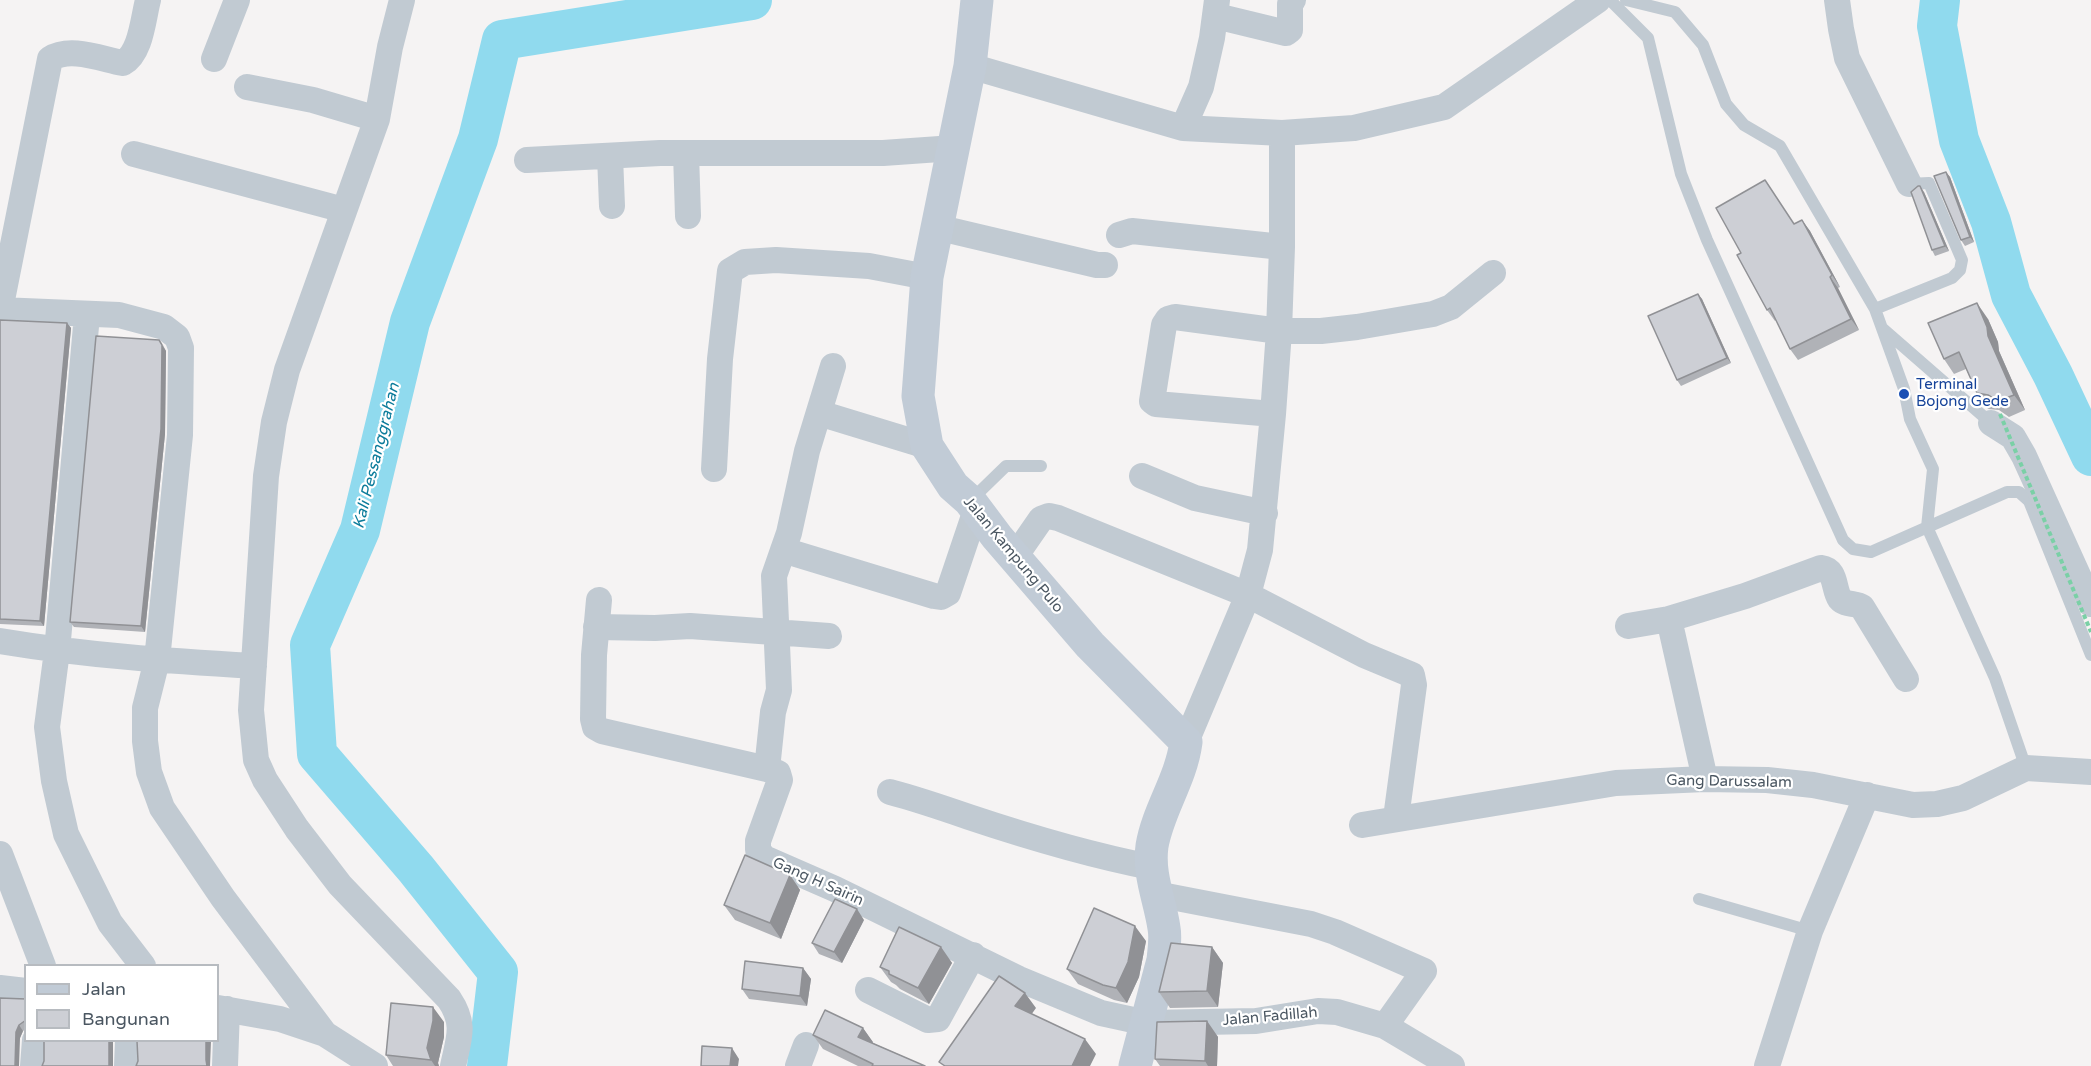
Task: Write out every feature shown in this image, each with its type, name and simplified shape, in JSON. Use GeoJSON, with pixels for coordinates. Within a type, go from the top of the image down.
{"type":"FeatureCollection","features":[{"type":"Feature","properties":{"kind":"street"},"geometry":{"type":"LineString","coordinates":[[148,0],[135,51],[130,59],[123,63],[69,53],[58,54],[50,59],[0,310],[119,315],[164,327],[177,337],[181,348],[180,435],[157,660],[145,708],[145,741],[149,772],[162,808],[223,898],[325,1034]]}},
{"type":"Feature","properties":{"kind":"street"},"geometry":{"type":"LineString","coordinates":[[214,59],[237,0]]}},
{"type":"Feature","properties":{"kind":"street"},"geometry":{"type":"LineString","coordinates":[[402,0],[390,47],[377,119],[287,370],[274,422],[266,476],[251,710],[256,760],[265,780],[297,829],[340,885],[459,1013],[460,1030],[453,1066]]}},
{"type":"Feature","properties":{"kind":"street","name":"Jalan Kampung Pulo"},"geometry":{"type":"LineString","coordinates":[[976,0],[970,66],[927,277],[918,396],[927,446],[953,486],[973,505],[1014,558],[1090,645],[1186,742]]}},
{"type":"Feature","properties":{"kind":"street"},"geometry":{"type":"LineString","coordinates":[[1183,128],[1201,87],[1216,8],[1286,33],[1290,30],[1290,4],[1293,0]]}},
{"type":"Feature","properties":{"kind":"street"},"geometry":{"type":"LineString","coordinates":[[970,66],[1183,128],[1282,133],[1354,128],[1444,107],[1598,0]]}},
{"type":"Feature","properties":{"kind":"street"},"geometry":{"type":"LineString","coordinates":[[1837,0],[1847,58],[1909,184]]}},
{"type":"Feature","properties":{"kind":"street"},"geometry":{"type":"LineString","coordinates":[[247,87],[313,100],[377,119]]}},
{"type":"Feature","properties":{"kind":"street"},"geometry":{"type":"LineString","coordinates":[[1135,1066],[1165,944],[1164,927],[1153,880],[1153,846],[1159,822],[1184,762],[1186,742],[1248,595],[1260,550],[1274,414],[1279,331],[1282,133]]}},
{"type":"Feature","properties":{"kind":"street"},"geometry":{"type":"LineString","coordinates":[[527,160],[686,153],[883,153],[954,148]]}},
{"type":"Feature","properties":{"kind":"street"},"geometry":{"type":"LineString","coordinates":[[686,153],[688,216]]}},
{"type":"Feature","properties":{"kind":"street"},"geometry":{"type":"LineString","coordinates":[[134,154],[344,210]]}},
{"type":"Feature","properties":{"kind":"street"},"geometry":{"type":"LineString","coordinates":[[610,156],[612,206]]}},
{"type":"Feature","properties":{"kind":"street"},"geometry":{"type":"LineString","coordinates":[[936,227],[1105,265]]}},
{"type":"Feature","properties":{"kind":"street"},"geometry":{"type":"LineString","coordinates":[[1119,235],[1132,231],[1282,246]]}},
{"type":"Feature","properties":{"kind":"street"},"geometry":{"type":"LineString","coordinates":[[714,470],[720,359],[730,271],[745,262],[776,260],[869,266],[927,277]]}},
{"type":"Feature","properties":{"kind":"street"},"geometry":{"type":"LineString","coordinates":[[1274,414],[1156,404],[1152,401],[1164,325],[1168,319],[1175,317],[1279,331],[1321,331],[1348,328],[1433,314],[1450,307],[1493,273]]}},
{"type":"Feature","properties":{"kind":"street"},"geometry":{"type":"LineString","coordinates":[[87,315],[57,651],[47,727],[54,781],[66,834],[110,922],[142,964]]}},
{"type":"Feature","properties":{"kind":"street"},"geometry":{"type":"LineString","coordinates":[[599,600],[594,655],[593,719],[595,727],[602,731],[767,769],[773,712],[779,690],[774,576],[833,366]]}},
{"type":"Feature","properties":{"kind":"street"},"geometry":{"type":"LineString","coordinates":[[819,413],[927,446]]}},
{"type":"Feature","properties":{"kind":"street"},"geometry":{"type":"LineString","coordinates":[[1995,419],[2013,437],[2024,456],[2091,604]]}},
{"type":"Feature","properties":{"kind":"street"},"geometry":{"type":"LineString","coordinates":[[1142,476],[1195,498],[1265,513]]}},
{"type":"Feature","properties":{"kind":"street"},"geometry":{"type":"LineString","coordinates":[[783,550],[941,597],[948,593],[973,505]]}},
{"type":"Feature","properties":{"kind":"street"},"geometry":{"type":"LineString","coordinates":[[1014,558],[1041,519],[1049,516],[1248,595],[1364,655],[1412,675],[1414,686],[1396,818]]}},
{"type":"Feature","properties":{"kind":"street"},"geometry":{"type":"LineString","coordinates":[[1628,626],[1669,619],[1826,568],[1830,572],[1840,599],[1845,603],[1857,603],[1862,607],[1906,679]]}},
{"type":"Feature","properties":{"kind":"street"},"geometry":{"type":"LineString","coordinates":[[1669,619],[1705,779]]}},
{"type":"Feature","properties":{"kind":"street"},"geometry":{"type":"LineString","coordinates":[[596,627],[690,626],[829,636]]}},
{"type":"Feature","properties":{"kind":"street"},"geometry":{"type":"LineString","coordinates":[[0,641],[57,651],[254,666]]}},
{"type":"Feature","properties":{"kind":"street","name":"Gang Darussalam"},"geometry":{"type":"LineString","coordinates":[[1362,825],[1616,783],[1705,779],[1767,780],[1813,785],[1913,805],[1937,804],[1963,798],[2026,768],[2091,772]]}},
{"type":"Feature","properties":{"kind":"street","name":"Gang H Sairin"},"geometry":{"type":"LineString","coordinates":[[767,769],[778,773],[780,780],[758,841],[758,850],[764,858],[1019,978],[1101,1013],[1147,1023]]}},
{"type":"Feature","properties":{"kind":"street"},"geometry":{"type":"LineString","coordinates":[[890,792],[927,801],[1099,856],[1153,880],[1335,932],[1424,972],[1385,1026]]}},
{"type":"Feature","properties":{"kind":"street"},"geometry":{"type":"LineString","coordinates":[[1767,1066],[1810,932],[1867,795]]}},
{"type":"Feature","properties":{"kind":"street"},"geometry":{"type":"LineString","coordinates":[[0,855],[42,964]]}},
{"type":"Feature","properties":{"kind":"street"},"geometry":{"type":"LineString","coordinates":[[868,990],[928,1020],[938,1019],[973,955]]}},
{"type":"Feature","properties":{"kind":"street"},"geometry":{"type":"LineString","coordinates":[[0,988],[24,991]]}},
{"type":"Feature","properties":{"kind":"street"},"geometry":{"type":"LineString","coordinates":[[225,1066],[222,1009],[280,1019],[325,1034],[375,1066]]}},
{"type":"Feature","properties":{"kind":"street","name":"Jalan Fadillah"},"geometry":{"type":"LineString","coordinates":[[1147,1023],[1256,1021],[1318,1011],[1337,1012],[1385,1026],[1452,1066]]}},
{"type":"Feature","properties":{"kind":"street"},"geometry":{"type":"LineString","coordinates":[[33,1066],[34,1042]]}},
{"type":"Feature","properties":{"kind":"street"},"geometry":{"type":"LineString","coordinates":[[127,1066],[128,1042]]}},
{"type":"Feature","properties":{"kind":"lane"},"geometry":{"type":"LineString","coordinates":[[1610,0],[1648,38],[1661,96],[1686,185],[1707,240],[1843,540],[1853,549],[1870,552],[2007,492],[2019,492],[2029,501],[2091,655]]}},
{"type":"Feature","properties":{"kind":"lane"},"geometry":{"type":"LineString","coordinates":[[1626,0],[1675,12],[1703,45],[1726,104],[1744,125],[1780,146],[1875,309],[1904,389],[1910,419],[1933,469],[1927,527],[1995,678],[2026,768]]}},
{"type":"Feature","properties":{"kind":"lane"},"geometry":{"type":"LineString","coordinates":[[1875,309],[1952,278],[1960,270],[1962,260],[1929,183],[1909,184]]}},
{"type":"Feature","properties":{"kind":"lane"},"geometry":{"type":"LineString","coordinates":[[1881,327],[1995,419]]}},
{"type":"Feature","properties":{"kind":"lane"},"geometry":{"type":"LineString","coordinates":[[973,505],[1006,466],[1041,465]]}},
{"type":"Feature","properties":{"kind":"lane"},"geometry":{"type":"LineString","coordinates":[[1699,899],[1810,932]]}},
{"type":"Feature","properties":{"kind":"path"},"geometry":{"type":"LineString","coordinates":[[1995,419],[2091,632]]}},
{"type":"Feature","properties":{"kind":"building"},"geometry":{"type":"Polygon","coordinates":[[[1946,172],[1970,237],[1961,240],[1934,176],[1946,172]]]}},
{"type":"Feature","properties":{"kind":"building"},"geometry":{"type":"Polygon","coordinates":[[[1765,180],[1794,224],[1802,220],[1832,275],[1830,277],[1851,319],[1790,349],[1770,308],[1767,310],[1737,255],[1741,253],[1716,208],[1765,180]]]}},
{"type":"Feature","properties":{"kind":"building"},"geometry":{"type":"Polygon","coordinates":[[[1920,186],[1945,246],[1932,250],[1911,192],[1920,186]]]}},
{"type":"Feature","properties":{"kind":"building"},"geometry":{"type":"Polygon","coordinates":[[[1698,294],[1727,358],[1677,380],[1648,316],[1698,294]]]}},
{"type":"Feature","properties":{"kind":"building"},"geometry":{"type":"Polygon","coordinates":[[[1977,303],[1987,327],[1988,336],[2014,395],[1998,401],[1988,395],[1977,393],[1959,352],[1944,359],[1928,323],[1977,303]]]}},
{"type":"Feature","properties":{"kind":"building"},"geometry":{"type":"Polygon","coordinates":[[[0,320],[67,323],[40,621],[0,619],[0,320]]]}},
{"type":"Feature","properties":{"kind":"building"},"geometry":{"type":"Polygon","coordinates":[[[96,336],[159,340],[162,345],[161,429],[141,626],[70,622],[96,336]]]}},
{"type":"Feature","properties":{"kind":"building"},"geometry":{"type":"Polygon","coordinates":[[[745,855],[790,875],[770,923],[724,905],[745,855]]]}},
{"type":"Feature","properties":{"kind":"building"},"geometry":{"type":"Polygon","coordinates":[[[835,899],[857,909],[834,952],[812,943],[835,899]]]}},
{"type":"Feature","properties":{"kind":"building"},"geometry":{"type":"Polygon","coordinates":[[[1094,908],[1135,926],[1128,962],[1116,988],[1103,985],[1067,969],[1094,908]]]}},
{"type":"Feature","properties":{"kind":"building"},"geometry":{"type":"Polygon","coordinates":[[[899,927],[941,947],[918,988],[880,967],[899,927]]]}},
{"type":"Feature","properties":{"kind":"building"},"geometry":{"type":"Polygon","coordinates":[[[1171,943],[1212,947],[1207,991],[1159,992],[1171,943]]]}},
{"type":"Feature","properties":{"kind":"building"},"geometry":{"type":"Polygon","coordinates":[[[745,961],[803,968],[800,996],[742,989],[745,961]]]}},
{"type":"Feature","properties":{"kind":"building"},"geometry":{"type":"Polygon","coordinates":[[[999,976],[1025,993],[1015,1006],[1085,1039],[1072,1066],[945,1066],[939,1062],[999,976]]]}},
{"type":"Feature","properties":{"kind":"building"},"geometry":{"type":"Polygon","coordinates":[[[0,998],[24,999],[24,1021],[19,1025],[16,1032],[15,1066],[0,1066],[0,998]]]}},
{"type":"Feature","properties":{"kind":"building"},"geometry":{"type":"Polygon","coordinates":[[[391,1003],[433,1007],[433,1021],[427,1048],[431,1060],[386,1055],[391,1003]]]}},
{"type":"Feature","properties":{"kind":"building"},"geometry":{"type":"Polygon","coordinates":[[[825,1010],[863,1028],[858,1037],[925,1066],[872,1066],[873,1064],[813,1035],[825,1010]]]}},
{"type":"Feature","properties":{"kind":"building"},"geometry":{"type":"Polygon","coordinates":[[[1207,1021],[1205,1061],[1155,1059],[1157,1022],[1207,1021]]]}},
{"type":"Feature","properties":{"kind":"building"},"geometry":{"type":"Polygon","coordinates":[[[44,1042],[109,1042],[109,1066],[42,1066],[44,1042]]]}},
{"type":"Feature","properties":{"kind":"building"},"geometry":{"type":"Polygon","coordinates":[[[137,1042],[206,1042],[207,1066],[136,1066],[137,1042]]]}},
{"type":"Feature","properties":{"kind":"building"},"geometry":{"type":"Polygon","coordinates":[[[702,1046],[732,1048],[730,1066],[701,1066],[702,1046]]]}},
{"type":"Feature","properties":{"kind":"waterway","name":"Kali Pessanggrahan"},"geometry":{"type":"LineString","coordinates":[[487,1066],[498,972],[416,869],[317,754],[310,645],[360,530],[410,322],[478,139],[502,40],[752,0]]}},
{"type":"Feature","properties":{"kind":"waterway"},"geometry":{"type":"LineString","coordinates":[[1940,0],[1937,26],[1959,140],[1991,222],[2011,295],[2053,375],[2091,456]]}},
{"type":"Feature","properties":{"kind":"place","name":"Terminal Bojong Gede"},"geometry":{"type":"Point","coordinates":[1904,394]}}]}
